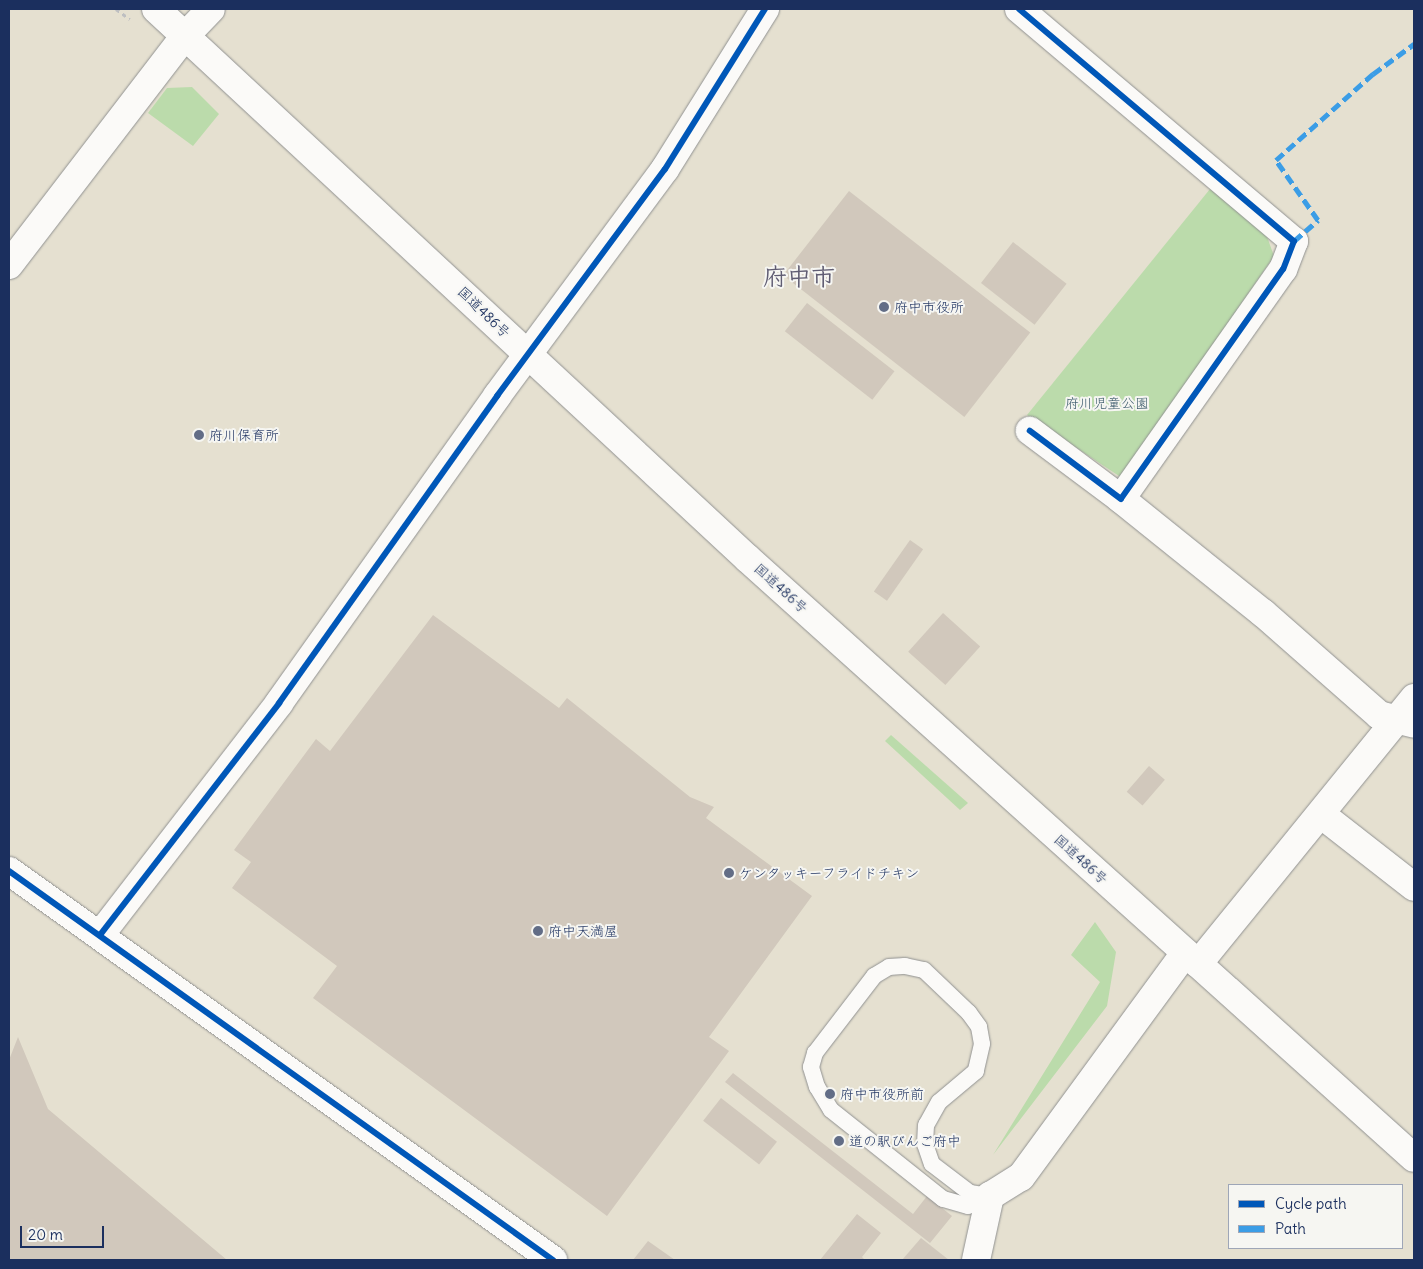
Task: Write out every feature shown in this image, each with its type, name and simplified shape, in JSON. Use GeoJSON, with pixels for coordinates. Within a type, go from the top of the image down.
{"type":"FeatureCollection","features":[{"type":"Feature","properties":{"kind":"main road","name":"国道486号"},"geometry":{"type":"LineString","coordinates":[[156,9],[528,355],[1192,959],[1414,1158]]}},
{"type":"Feature","properties":{"kind":"main road"},"geometry":{"type":"LineString","coordinates":[[9,265],[186,36],[211,9]]}},
{"type":"Feature","properties":{"kind":"main road"},"geometry":{"type":"LineString","coordinates":[[100,935],[279,703],[528,355],[665,169],[765,9]]}},
{"type":"Feature","properties":{"kind":"main road"},"geometry":{"type":"LineString","coordinates":[[1019,9],[1294,241],[1283,269],[1121,499]]}},
{"type":"Feature","properties":{"kind":"main road"},"geometry":{"type":"LineString","coordinates":[[1030,431],[1121,499],[1264,613],[1379,715],[1404,722]]}},
{"type":"Feature","properties":{"kind":"main road"},"geometry":{"type":"LineString","coordinates":[[976,1260],[990,1196],[1021,1177],[1192,959],[1404,722],[1414,698]]}},
{"type":"Feature","properties":{"kind":"main road"},"geometry":{"type":"LineString","coordinates":[[1322,815],[1414,887]]}},
{"type":"Feature","properties":{"kind":"main road"},"geometry":{"type":"LineString","coordinates":[[9,871],[553,1260]]}},
{"type":"Feature","properties":{"kind":"lane"},"geometry":{"type":"LineString","coordinates":[[905,966],[924,970],[969,1012],[979,1026],[982,1044],[976,1071],[930,1112],[925,1144],[932,1164],[943,1175],[970,1193],[990,1196],[968,1206],[943,1199],[831,1110],[817,1087],[811,1067],[815,1053],[874,976],[889,967],[905,966]]}},
{"type":"Feature","properties":{"kind":"green space"},"geometry":{"type":"Polygon","coordinates":[[[192,87],[219,114],[193,146],[148,113],[167,88],[192,87]]]}},
{"type":"Feature","properties":{"kind":"green space","name":"府川児童公園"},"geometry":{"type":"Polygon","coordinates":[[[1210,189],[1266,234],[1274,256],[1122,478],[1027,415],[1210,189]]]}},
{"type":"Feature","properties":{"kind":"green space"},"geometry":{"type":"Polygon","coordinates":[[[891,735],[968,803],[960,810],[885,741],[891,735]]]}},
{"type":"Feature","properties":{"kind":"green space"},"geometry":{"type":"Polygon","coordinates":[[[1095,922],[1116,952],[1107,1006],[993,1155],[1100,982],[1071,955],[1095,922]]]}},
{"type":"Feature","properties":{"kind":"building"},"geometry":{"type":"Polygon","coordinates":[[[849,191],[1030,333],[964,417],[783,275],[849,191]]]}},
{"type":"Feature","properties":{"kind":"building"},"geometry":{"type":"Polygon","coordinates":[[[1013,242],[1067,284],[1035,325],[981,283],[1013,242]]]}},
{"type":"Feature","properties":{"kind":"building"},"geometry":{"type":"Polygon","coordinates":[[[807,303],[894,371],[872,400],[785,331],[807,303]]]}},
{"type":"Feature","properties":{"kind":"building"},"geometry":{"type":"Polygon","coordinates":[[[910,540],[923,549],[887,601],[874,592],[910,540]]]}},
{"type":"Feature","properties":{"kind":"building"},"geometry":{"type":"Polygon","coordinates":[[[943,613],[980,646],[945,685],[908,652],[943,613]]]}},
{"type":"Feature","properties":{"kind":"building","name":"府中天満屋"},"geometry":{"type":"Polygon","coordinates":[[[433,615],[559,708],[567,698],[690,797],[714,807],[706,818],[812,896],[709,1037],[729,1051],[607,1216],[313,998],[337,966],[232,888],[251,862],[234,850],[316,739],[330,751],[433,615]]]}},
{"type":"Feature","properties":{"kind":"building"},"geometry":{"type":"Polygon","coordinates":[[[1149,766],[1165,780],[1143,805],[1127,792],[1149,766]]]}},
{"type":"Feature","properties":{"kind":"building"},"geometry":{"type":"Polygon","coordinates":[[[18,1037],[48,1109],[227,1260],[9,1260],[9,1060],[18,1037]]]}},
{"type":"Feature","properties":{"kind":"building"},"geometry":{"type":"Polygon","coordinates":[[[733,1073],[913,1214],[927,1196],[952,1216],[930,1243],[725,1082],[733,1073]]]}},
{"type":"Feature","properties":{"kind":"building"},"geometry":{"type":"Polygon","coordinates":[[[721,1098],[777,1142],[759,1165],[703,1121],[721,1098]]]}},
{"type":"Feature","properties":{"kind":"building"},"geometry":{"type":"Polygon","coordinates":[[[857,1214],[881,1233],[862,1257],[865,1260],[820,1260],[857,1214]]]}},
{"type":"Feature","properties":{"kind":"building"},"geometry":{"type":"Polygon","coordinates":[[[921,1238],[949,1260],[902,1260],[921,1238]]]}},
{"type":"Feature","properties":{"kind":"building"},"geometry":{"type":"Polygon","coordinates":[[[648,1241],[675,1260],[633,1260],[648,1241]]]}},
{"type":"Feature","properties":{"kind":"marked path"},"geometry":{"type":"LineString","coordinates":[[1294,241],[1318,220],[1276,160],[1373,74],[1414,44]]}},
{"type":"Feature","properties":{"kind":"cycle path"},"geometry":{"type":"LineString","coordinates":[[100,935],[279,703],[497,396],[665,169],[765,9]]}},
{"type":"Feature","properties":{"kind":"cycle path"},"geometry":{"type":"LineString","coordinates":[[1019,9],[1294,241],[1283,269],[1121,499],[1030,431]]}},
{"type":"Feature","properties":{"kind":"cycle path"},"geometry":{"type":"LineString","coordinates":[[9,871],[553,1260]]}},
{"type":"Feature","properties":{"kind":"place","name":"府中市役所"},"geometry":{"type":"Point","coordinates":[884,307]}},
{"type":"Feature","properties":{"kind":"place","name":"府川保育所"},"geometry":{"type":"Point","coordinates":[199,435]}},
{"type":"Feature","properties":{"kind":"place","name":"ケンタッキーフライドチキン"},"geometry":{"type":"Point","coordinates":[729,873]}},
{"type":"Feature","properties":{"kind":"place","name":"府中天満屋"},"geometry":{"type":"Point","coordinates":[538,931]}},
{"type":"Feature","properties":{"kind":"place","name":"府中市役所前"},"geometry":{"type":"Point","coordinates":[830,1094]}},
{"type":"Feature","properties":{"kind":"place","name":"道の駅びんご府中"},"geometry":{"type":"Point","coordinates":[839,1141]}},
{"type":"Feature","properties":{"kind":"district","name":"府中市"},"geometry":{"type":"Point","coordinates":[799,277]}}]}
